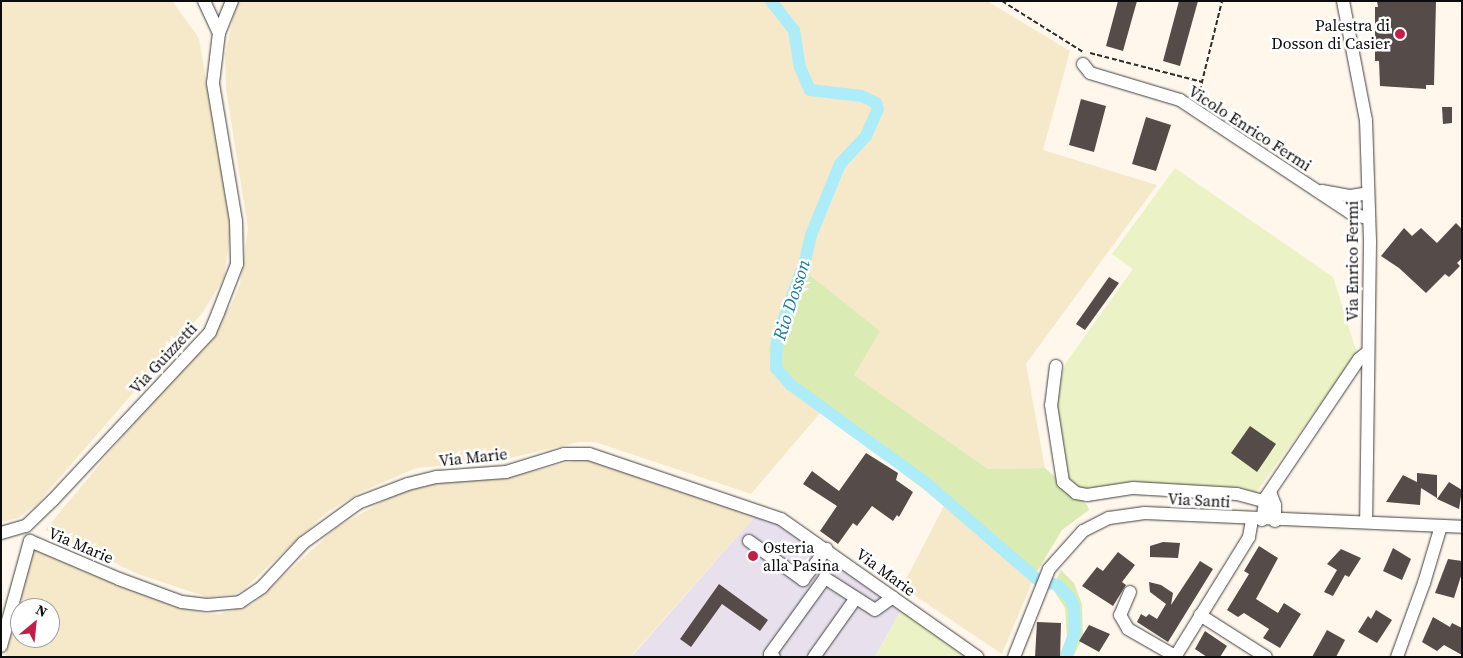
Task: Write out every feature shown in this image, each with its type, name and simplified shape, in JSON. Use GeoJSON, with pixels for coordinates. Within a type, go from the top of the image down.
{"type":"FeatureCollection","features":[{"type":"Feature","properties":{"kind":"street"},"geometry":{"type":"LineString","coordinates":[[205,1],[217,8],[229,3]]}},
{"type":"Feature","properties":{"kind":"street"},"geometry":{"type":"LineString","coordinates":[[205,1],[219,33]]}},
{"type":"Feature","properties":{"kind":"street","name":"Via Enrico Fermi"},"geometry":{"type":"LineString","coordinates":[[1343,1],[1366,120],[1370,242],[1366,522]]}},
{"type":"Feature","properties":{"kind":"street","name":"Via Guizzetti"},"geometry":{"type":"LineString","coordinates":[[26,526],[210,332],[218,313],[237,264],[236,221],[214,83],[219,33],[229,3]]}},
{"type":"Feature","properties":{"kind":"street","name":"Vicolo Enrico Fermi"},"geometry":{"type":"LineString","coordinates":[[1083,64],[1090,73],[1180,100],[1351,213],[1368,219]]}},
{"type":"Feature","properties":{"kind":"street","name":"Vicolo Enrico Fermi"},"geometry":{"type":"LineString","coordinates":[[1315,189],[1351,196],[1368,194]]}},
{"type":"Feature","properties":{"kind":"street"},"geometry":{"type":"LineString","coordinates":[[1266,497],[1359,359],[1368,352]]}},
{"type":"Feature","properties":{"kind":"street"},"geometry":{"type":"LineString","coordinates":[[1056,366],[1051,405],[1055,432],[1063,482],[1076,493],[1087,495],[1133,488],[1237,494],[1266,497],[1275,505],[1249,537],[1175,657],[1128,629],[1120,615],[1130,592]]}},
{"type":"Feature","properties":{"kind":"street","name":"Via Marie"},"geometry":{"type":"LineString","coordinates":[[30,541],[119,579],[182,602],[207,605],[240,602],[262,588],[303,543],[358,503],[408,484],[438,477],[506,472],[564,454],[589,454],[780,519],[826,549],[977,657]]}},
{"type":"Feature","properties":{"kind":"street","name":"Via Santi"},"geometry":{"type":"LineString","coordinates":[[1014,657],[1049,569],[1083,531],[1109,518],[1144,513],[1263,520],[1366,522],[1462,527]]}},
{"type":"Feature","properties":{"kind":"street"},"geometry":{"type":"LineString","coordinates":[[1,533],[26,526],[30,541],[1,646]]}},
{"type":"Feature","properties":{"kind":"street"},"geometry":{"type":"LineString","coordinates":[[1396,657],[1424,583],[1441,526]]}},
{"type":"Feature","properties":{"kind":"street"},"geometry":{"type":"LineString","coordinates":[[749,541],[803,580],[826,549]]}},
{"type":"Feature","properties":{"kind":"street"},"geometry":{"type":"LineString","coordinates":[[774,657],[770,654],[825,578],[875,610],[893,597]]}},
{"type":"Feature","properties":{"kind":"street"},"geometry":{"type":"LineString","coordinates":[[814,657],[856,598]]}},
{"type":"Feature","properties":{"kind":"street"},"geometry":{"type":"LineString","coordinates":[[1200,615],[1266,657]]}},
{"type":"Feature","properties":{"kind":"path"},"geometry":{"type":"LineString","coordinates":[[1002,1],[1070,42],[1079,51],[1202,82]]}},
{"type":"Feature","properties":{"kind":"path"},"geometry":{"type":"LineString","coordinates":[[1199,100],[1222,1]]}},
{"type":"Feature","properties":{"kind":"shaded area"},"geometry":{"type":"Polygon","coordinates":[[[1,1],[172,1],[199,38],[231,229],[224,278],[203,312],[37,504],[18,518],[1,522],[1,1]]]}},
{"type":"Feature","properties":{"kind":"shaded area"},"geometry":{"type":"Polygon","coordinates":[[[237,1],[987,1],[1070,51],[1043,150],[1157,185],[1026,364],[1045,468],[988,469],[854,375],[774,374],[821,412],[751,494],[595,442],[579,442],[497,461],[416,468],[359,493],[326,513],[243,590],[235,594],[207,597],[138,574],[45,530],[217,323],[231,305],[240,284],[248,229],[226,89],[225,54],[237,1]]]}},
{"type":"Feature","properties":{"kind":"shaded area"},"geometry":{"type":"Polygon","coordinates":[[[582,459],[592,459],[756,515],[632,655],[635,657],[5,657],[10,639],[10,648],[60,648],[60,598],[21,598],[35,547],[166,603],[203,613],[219,614],[253,604],[337,527],[400,492],[421,485],[514,476],[582,459]]]}},
{"type":"Feature","properties":{"kind":"shaded area"},"geometry":{"type":"Polygon","coordinates":[[[944,506],[1035,575],[1002,654],[902,587],[944,506]]]}},
{"type":"Feature","properties":{"kind":"shaded area"},"geometry":{"type":"Polygon","coordinates":[[[756,515],[777,522],[902,608],[875,657],[632,656],[756,515]]]}},
{"type":"Feature","properties":{"kind":"green space"},"geometry":{"type":"Polygon","coordinates":[[[1175,168],[1333,277],[1357,353],[1255,494],[1080,491],[1063,475],[1056,396],[1065,364],[1133,269],[1112,254],[1175,168]]]}},
{"type":"Feature","properties":{"kind":"green space"},"geometry":{"type":"Polygon","coordinates":[[[797,265],[880,331],[854,375],[988,469],[1045,468],[1087,505],[1089,510],[1062,530],[1035,575],[774,374],[769,349],[797,265]]]}},
{"type":"Feature","properties":{"kind":"green space"},"geometry":{"type":"Polygon","coordinates":[[[1061,570],[1074,583],[1082,604],[1083,637],[1073,657],[1058,657],[1067,638],[1065,608],[1052,588],[1061,570]]]}},
{"type":"Feature","properties":{"kind":"green space"},"geometry":{"type":"Polygon","coordinates":[[[902,608],[973,657],[875,657],[902,608]]]}},
{"type":"Feature","properties":{"kind":"building"},"geometry":{"type":"Polygon","coordinates":[[[1118,1],[1137,1],[1123,51],[1106,46],[1118,1]]]}},
{"type":"Feature","properties":{"kind":"building"},"geometry":{"type":"Polygon","coordinates":[[[1179,1],[1198,1],[1180,66],[1163,61],[1179,1]]]}},
{"type":"Feature","properties":{"kind":"building","name":"Palestra di Dosson di Casier"},"geometry":{"type":"Polygon","coordinates":[[[1377,1],[1436,1],[1434,85],[1426,85],[1426,89],[1380,86],[1379,61],[1375,61],[1375,7],[1378,7],[1377,1]]]}},
{"type":"Feature","properties":{"kind":"building"},"geometry":{"type":"Polygon","coordinates":[[[1081,99],[1106,106],[1094,152],[1069,145],[1081,99]]]}},
{"type":"Feature","properties":{"kind":"building"},"geometry":{"type":"Polygon","coordinates":[[[1442,107],[1452,107],[1452,123],[1443,124],[1442,107]]]}},
{"type":"Feature","properties":{"kind":"building"},"geometry":{"type":"Polygon","coordinates":[[[1146,117],[1171,125],[1156,171],[1132,164],[1146,117]]]}},
{"type":"Feature","properties":{"kind":"building"},"geometry":{"type":"Polygon","coordinates":[[[1456,223],[1462,229],[1462,258],[1457,263],[1460,266],[1449,277],[1445,274],[1426,293],[1399,268],[1381,256],[1404,228],[1412,236],[1421,228],[1437,243],[1456,223]]]}},
{"type":"Feature","properties":{"kind":"building"},"geometry":{"type":"Polygon","coordinates":[[[1109,277],[1119,283],[1085,330],[1076,324],[1109,277]]]}},
{"type":"Feature","properties":{"kind":"building"},"geometry":{"type":"Polygon","coordinates":[[[1250,426],[1276,444],[1257,472],[1231,453],[1250,426]]]}},
{"type":"Feature","properties":{"kind":"building"},"geometry":{"type":"Polygon","coordinates":[[[866,453],[898,473],[896,480],[913,492],[899,517],[897,515],[893,521],[872,506],[857,526],[853,523],[838,544],[820,531],[837,506],[803,484],[812,471],[839,491],[866,453]]]}},
{"type":"Feature","properties":{"kind":"building"},"geometry":{"type":"Polygon","coordinates":[[[1417,473],[1437,475],[1437,498],[1421,488],[1420,505],[1386,502],[1403,475],[1417,482],[1417,473]]]}},
{"type":"Feature","properties":{"kind":"building"},"geometry":{"type":"Polygon","coordinates":[[[1449,482],[1462,490],[1459,509],[1437,499],[1449,482]]]}},
{"type":"Feature","properties":{"kind":"building"},"geometry":{"type":"Polygon","coordinates":[[[1163,542],[1180,543],[1178,558],[1150,557],[1150,546],[1163,542]]]}},
{"type":"Feature","properties":{"kind":"building"},"geometry":{"type":"Polygon","coordinates":[[[1259,546],[1278,558],[1256,599],[1278,613],[1284,603],[1301,614],[1280,648],[1263,638],[1269,629],[1244,613],[1238,617],[1227,610],[1249,574],[1244,571],[1259,546]]]}},
{"type":"Feature","properties":{"kind":"building"},"geometry":{"type":"Polygon","coordinates":[[[1393,548],[1411,559],[1402,580],[1383,571],[1393,548]]]}},
{"type":"Feature","properties":{"kind":"building"},"geometry":{"type":"Polygon","coordinates":[[[1341,549],[1361,558],[1349,577],[1345,575],[1333,596],[1324,592],[1337,570],[1327,564],[1341,549]]]}},
{"type":"Feature","properties":{"kind":"building"},"geometry":{"type":"Polygon","coordinates":[[[1118,552],[1135,565],[1122,582],[1126,585],[1113,606],[1082,586],[1097,567],[1103,571],[1118,552]]]}},
{"type":"Feature","properties":{"kind":"building"},"geometry":{"type":"Polygon","coordinates":[[[1448,559],[1462,561],[1462,573],[1454,598],[1435,593],[1448,559]]]}},
{"type":"Feature","properties":{"kind":"building"},"geometry":{"type":"Polygon","coordinates":[[[1200,561],[1213,569],[1168,642],[1137,622],[1141,614],[1146,617],[1149,614],[1157,619],[1166,604],[1150,592],[1149,582],[1161,585],[1173,593],[1171,605],[1200,561]]]}},
{"type":"Feature","properties":{"kind":"building"},"geometry":{"type":"Polygon","coordinates":[[[719,584],[768,620],[760,631],[722,604],[691,647],[680,639],[719,584]]]}},
{"type":"Feature","properties":{"kind":"building"},"geometry":{"type":"Polygon","coordinates":[[[1376,610],[1392,620],[1377,643],[1358,632],[1368,616],[1371,619],[1376,610]]]}},
{"type":"Feature","properties":{"kind":"building"},"geometry":{"type":"Polygon","coordinates":[[[1433,617],[1450,627],[1452,623],[1462,628],[1462,655],[1444,645],[1437,651],[1422,642],[1433,617]]]}},
{"type":"Feature","properties":{"kind":"building"},"geometry":{"type":"Polygon","coordinates":[[[1037,622],[1061,623],[1060,657],[1035,657],[1037,622]]]}},
{"type":"Feature","properties":{"kind":"building"},"geometry":{"type":"Polygon","coordinates":[[[1089,625],[1110,634],[1099,652],[1079,641],[1089,625]]]}},
{"type":"Feature","properties":{"kind":"building"},"geometry":{"type":"Polygon","coordinates":[[[1327,630],[1345,640],[1336,657],[1312,657],[1327,630]]]}},
{"type":"Feature","properties":{"kind":"building"},"geometry":{"type":"Polygon","coordinates":[[[1205,631],[1227,646],[1220,657],[1207,657],[1195,649],[1205,631]]]}},
{"type":"Feature","properties":{"kind":"waterway","name":"Rio Dosson"},"geometry":{"type":"LineString","coordinates":[[771,1],[794,30],[800,67],[810,90],[862,96],[876,103],[878,109],[866,136],[840,164],[811,235],[805,261],[777,338],[776,368],[791,385],[926,483],[1037,579],[1057,585],[1070,598],[1074,607],[1075,631],[1066,657]]}},
{"type":"Feature","properties":{"kind":"place","name":"Palestra di Dosson di Casier"},"geometry":{"type":"Point","coordinates":[1400,34]}},
{"type":"Feature","properties":{"kind":"place","name":"Osteria alla Pasina"},"geometry":{"type":"Point","coordinates":[753,556]}}]}
